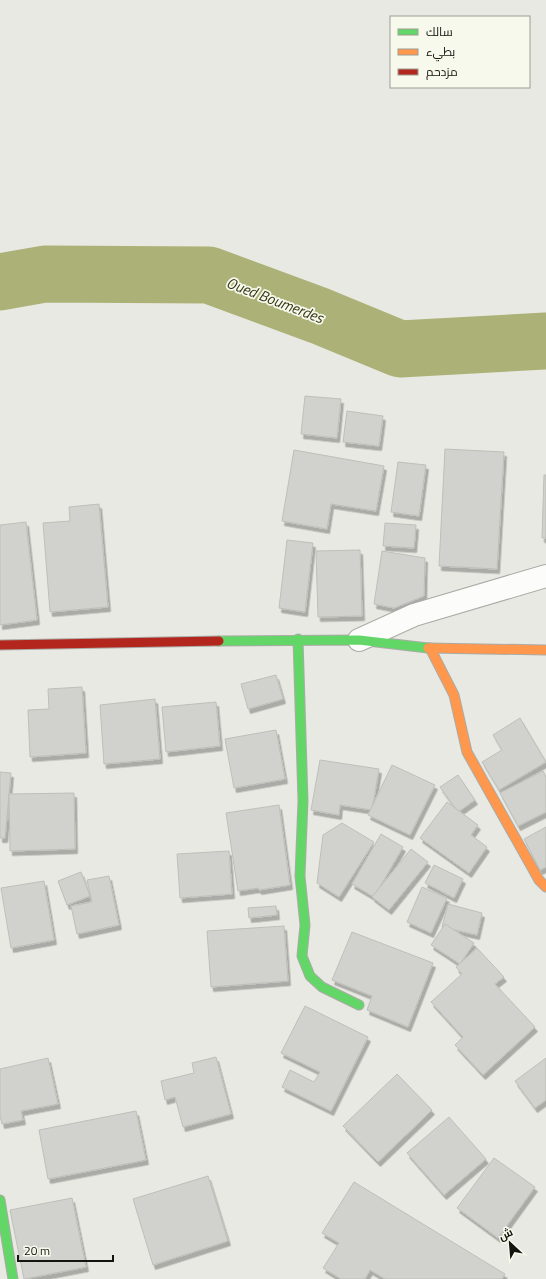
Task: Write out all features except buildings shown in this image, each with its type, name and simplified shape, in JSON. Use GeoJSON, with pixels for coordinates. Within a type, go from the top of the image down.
{"type":"FeatureCollection","features":[{"type":"Feature","properties":{"kind":"street"},"geometry":{"type":"LineString","coordinates":[[359,640],[414,616],[546,576]]}},
{"type":"Feature","properties":{"kind":"street"},"geometry":{"type":"LineString","coordinates":[[298,639],[303,801],[300,876],[305,924],[302,956],[310,976],[322,987],[359,1005]]}},
{"type":"Feature","properties":{"kind":"street"},"geometry":{"type":"LineString","coordinates":[[0,645],[298,639],[359,640],[430,648],[546,650]]}},
{"type":"Feature","properties":{"kind":"street"},"geometry":{"type":"LineString","coordinates":[[430,648],[454,695],[468,752],[539,880],[546,888]]}},
{"type":"Feature","properties":{"kind":"street"},"geometry":{"type":"LineString","coordinates":[[0,1200],[13,1279]]}},
{"type":"Feature","properties":{"kind":"waterway","name":"Oued Boumerdes"},"geometry":{"type":"LineString","coordinates":[[0,282],[45,274],[209,275],[320,316],[400,349],[546,341]]}},
{"type":"Feature","properties":{"kind":"traffic: fast"},"geometry":{"type":"LineString","coordinates":[[298,639],[303,801],[300,876],[305,925],[302,956],[310,976],[322,987],[359,1005]]}},
{"type":"Feature","properties":{"kind":"traffic: fast"},"geometry":{"type":"LineString","coordinates":[[219,641],[359,640],[428,648]]}},
{"type":"Feature","properties":{"kind":"traffic: fast"},"geometry":{"type":"LineString","coordinates":[[0,1200],[13,1279]]}},
{"type":"Feature","properties":{"kind":"traffic: slow"},"geometry":{"type":"LineString","coordinates":[[428,648],[546,650]]}},
{"type":"Feature","properties":{"kind":"traffic: slow"},"geometry":{"type":"LineString","coordinates":[[430,648],[454,695],[467,752],[539,880],[546,887]]}},
{"type":"Feature","properties":{"kind":"traffic: jam"},"geometry":{"type":"LineString","coordinates":[[0,645],[219,641]]}}]}
